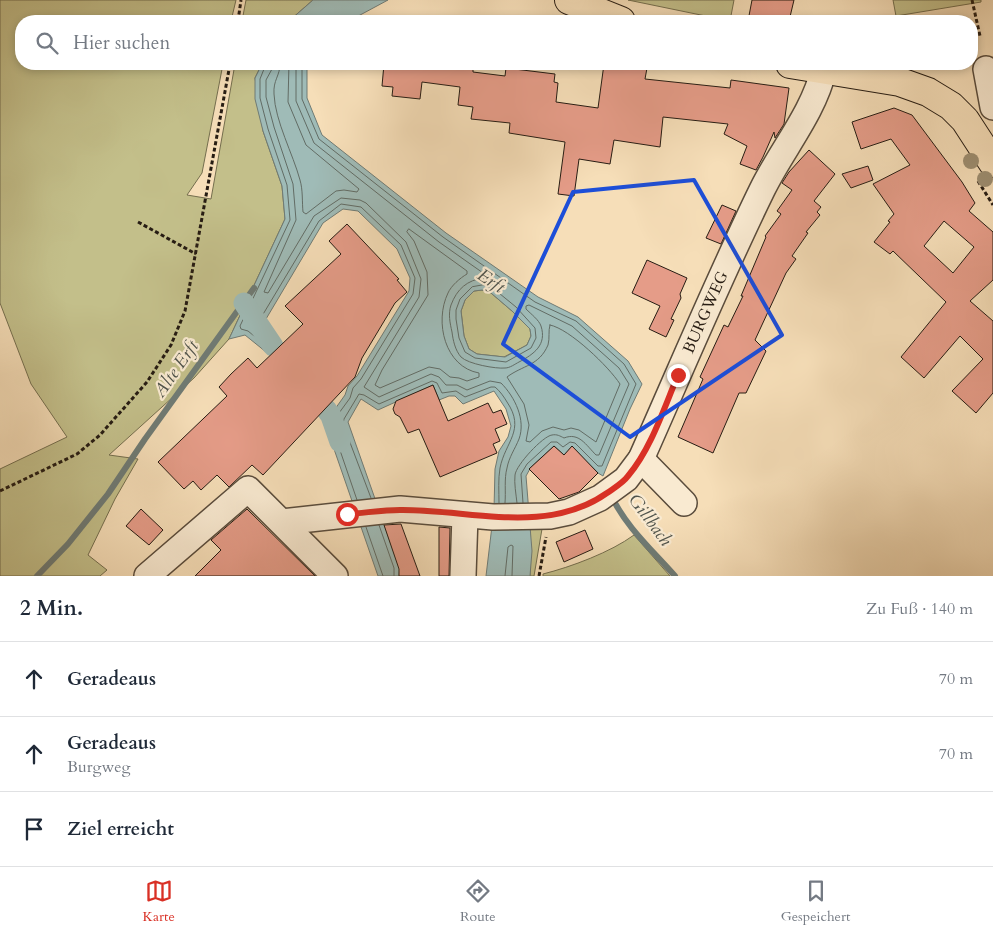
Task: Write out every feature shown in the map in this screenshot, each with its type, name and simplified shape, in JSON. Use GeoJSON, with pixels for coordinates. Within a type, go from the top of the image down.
{"type":"FeatureCollection","features":[{"type":"Feature","properties":{"kind":"main road"},"geometry":{"type":"LineString","coordinates":[[569,0],[606,15]]}},
{"type":"Feature","properties":{"kind":"main road"},"geometry":{"type":"LineString","coordinates":[[829,70],[915,86],[941,99],[965,120],[985,171]]}},
{"type":"Feature","properties":{"kind":"street"},"geometry":{"type":"LineString","coordinates":[[965,120],[993,108],[986,69]]}},
{"type":"Feature","properties":{"kind":"street","name":"BURGWEG"},"geometry":{"type":"LineString","coordinates":[[282,522],[400,510],[465,515],[541,517],[569,512],[600,498],[634,469],[742,230],[773,166],[811,106],[824,70]]}},
{"type":"Feature","properties":{"kind":"street"},"geometry":{"type":"LineString","coordinates":[[634,469],[684,503]]}},
{"type":"Feature","properties":{"kind":"street"},"geometry":{"type":"LineString","coordinates":[[148,576],[248,489],[335,576]]}},
{"type":"Feature","properties":{"kind":"street"},"geometry":{"type":"LineString","coordinates":[[463,576],[465,515]]}},
{"type":"Feature","properties":{"kind":"path"},"geometry":{"type":"LineString","coordinates":[[239,15],[242,0]]}},
{"type":"Feature","properties":{"kind":"path"},"geometry":{"type":"LineString","coordinates":[[972,0],[975,15]]}},
{"type":"Feature","properties":{"kind":"path"},"geometry":{"type":"LineString","coordinates":[[978,27],[980,36]]}},
{"type":"Feature","properties":{"kind":"path"},"geometry":{"type":"LineString","coordinates":[[0,491],[77,454],[100,435],[147,382],[171,345],[185,311],[229,70]]}},
{"type":"Feature","properties":{"kind":"path"},"geometry":{"type":"LineString","coordinates":[[985,171],[993,205]]}},
{"type":"Feature","properties":{"kind":"path"},"geometry":{"type":"LineString","coordinates":[[138,222],[196,254]]}},
{"type":"Feature","properties":{"kind":"path"},"geometry":{"type":"LineString","coordinates":[[539,576],[541,517]]}},
{"type":"Feature","properties":{"kind":"highlighted area"},"geometry":{"type":"Polygon","coordinates":[[[694,180],[782,335],[630,437],[503,344],[573,192],[694,180]]]}},
{"type":"Feature","properties":{"kind":"shaded area"},"geometry":{"type":"Polygon","coordinates":[[[0,0],[236,0],[232,15],[15,15],[15,70],[222,70],[202,173],[187,195],[211,199],[234,70],[259,70],[255,78],[263,131],[282,186],[285,219],[229,339],[194,378],[109,455],[138,459],[115,499],[88,555],[107,570],[100,576],[0,576],[0,469],[67,437],[31,384],[0,303],[0,0]]]}},
{"type":"Feature","properties":{"kind":"shaded area"},"geometry":{"type":"Polygon","coordinates":[[[246,0],[313,0],[296,15],[243,15],[246,0]]]}},
{"type":"Feature","properties":{"kind":"shaded area"},"geometry":{"type":"Polygon","coordinates":[[[628,0],[734,0],[731,15],[701,15],[628,0]]]}},
{"type":"Feature","properties":{"kind":"shaded area"},"geometry":{"type":"Polygon","coordinates":[[[893,0],[981,0],[981,2],[896,15],[893,0]]]}},
{"type":"Feature","properties":{"kind":"shaded area"},"geometry":{"type":"Polygon","coordinates":[[[482,290],[491,293],[530,329],[531,336],[527,345],[504,357],[477,354],[469,349],[464,336],[461,311],[465,300],[474,291],[482,290]]]}},
{"type":"Feature","properties":{"kind":"shaded area"},"geometry":{"type":"Polygon","coordinates":[[[530,521],[543,523],[534,576],[530,576],[530,521]]]}},
{"type":"Feature","properties":{"kind":"shaded area"},"geometry":{"type":"Polygon","coordinates":[[[634,535],[670,576],[543,576],[543,574],[602,553],[634,535]]]}},
{"type":"Feature","properties":{"kind":"water"},"geometry":{"type":"Polygon","coordinates":[[[313,0],[388,0],[360,15],[296,15],[313,0]]]}},
{"type":"Feature","properties":{"kind":"water","name":"Erft"},"geometry":{"type":"Polygon","coordinates":[[[259,70],[307,70],[307,98],[322,135],[446,233],[538,297],[578,317],[628,361],[642,384],[603,476],[572,447],[564,455],[554,446],[531,467],[526,476],[532,551],[530,576],[486,576],[494,509],[495,469],[499,451],[508,437],[511,426],[506,409],[494,391],[463,404],[455,396],[439,400],[433,385],[378,410],[361,399],[348,422],[398,564],[400,564],[399,576],[378,576],[325,423],[345,395],[348,386],[357,376],[409,291],[410,278],[397,249],[358,211],[343,209],[323,223],[266,319],[278,341],[266,352],[245,335],[229,339],[285,219],[282,186],[263,131],[255,99],[255,78],[259,70]],[[482,290],[474,291],[465,300],[461,311],[464,336],[469,349],[477,354],[505,357],[527,345],[531,336],[530,329],[491,293],[482,290]]]}},
{"type":"Feature","properties":{"kind":"building"},"geometry":{"type":"Polygon","coordinates":[[[752,0],[794,0],[790,15],[749,15],[752,0]]]}},
{"type":"Feature","properties":{"kind":"building"},"geometry":{"type":"Polygon","coordinates":[[[383,70],[473,70],[473,72],[505,76],[506,70],[522,70],[555,74],[554,82],[558,83],[556,102],[598,108],[603,70],[647,70],[645,79],[730,88],[731,80],[789,88],[784,124],[775,138],[774,132],[756,170],[740,164],[747,146],[724,134],[728,124],[663,117],[660,147],[614,140],[610,164],[579,159],[574,196],[558,194],[565,142],[509,133],[510,123],[471,119],[473,107],[458,105],[460,87],[422,82],[420,99],[392,96],[393,87],[382,86],[383,70]]]}},
{"type":"Feature","properties":{"kind":"building"},"geometry":{"type":"Polygon","coordinates":[[[894,108],[912,115],[962,182],[975,203],[969,211],[993,232],[993,280],[970,301],[993,321],[993,393],[976,413],[952,391],[983,359],[960,336],[924,378],[901,357],[946,302],[893,251],[890,254],[874,242],[894,214],[873,184],[910,165],[891,139],[861,149],[852,122],[894,108]],[[944,221],[924,246],[953,273],[974,247],[944,221]]]}},
{"type":"Feature","properties":{"kind":"building"},"geometry":{"type":"Polygon","coordinates":[[[809,150],[835,174],[814,201],[821,207],[817,212],[820,215],[806,232],[808,233],[792,256],[796,259],[786,273],[755,340],[766,351],[746,393],[739,393],[713,453],[678,437],[703,379],[700,377],[724,325],[728,327],[743,296],[741,296],[765,236],[781,214],[777,211],[792,190],[782,183],[789,172],[809,150]]]}},
{"type":"Feature","properties":{"kind":"building"},"geometry":{"type":"Polygon","coordinates":[[[868,166],[873,180],[851,188],[842,174],[868,166]]]}},
{"type":"Feature","properties":{"kind":"building"},"geometry":{"type":"Polygon","coordinates":[[[722,205],[736,211],[721,244],[706,238],[722,205]]]}},
{"type":"Feature","properties":{"kind":"building"},"geometry":{"type":"Polygon","coordinates":[[[347,224],[399,279],[397,280],[407,292],[395,303],[362,358],[355,377],[263,475],[252,465],[229,487],[217,475],[201,490],[193,481],[184,489],[158,462],[227,396],[219,387],[231,374],[248,358],[257,368],[303,324],[285,306],[341,254],[329,241],[347,224]]]}},
{"type":"Feature","properties":{"kind":"building"},"geometry":{"type":"Polygon","coordinates":[[[647,260],[687,278],[680,294],[681,298],[671,319],[674,320],[666,337],[649,329],[660,306],[632,293],[647,260]]]}},
{"type":"Feature","properties":{"kind":"building"},"geometry":{"type":"Polygon","coordinates":[[[433,385],[448,421],[488,403],[493,413],[501,410],[507,424],[495,429],[500,441],[493,444],[497,453],[440,477],[419,429],[408,433],[400,417],[395,414],[393,409],[396,401],[433,385]]]}},
{"type":"Feature","properties":{"kind":"building"},"geometry":{"type":"Polygon","coordinates":[[[554,446],[564,455],[572,446],[598,473],[579,492],[559,499],[529,469],[554,446]]]}},
{"type":"Feature","properties":{"kind":"building"},"geometry":{"type":"Polygon","coordinates":[[[141,509],[163,530],[149,545],[126,526],[141,509]]]}},
{"type":"Feature","properties":{"kind":"building"},"geometry":{"type":"Polygon","coordinates":[[[247,509],[315,576],[195,576],[221,550],[211,540],[247,509]]]}},
{"type":"Feature","properties":{"kind":"building"},"geometry":{"type":"Polygon","coordinates":[[[401,524],[420,576],[399,576],[399,569],[384,525],[401,524]]]}},
{"type":"Feature","properties":{"kind":"building"},"geometry":{"type":"Polygon","coordinates":[[[439,527],[450,528],[449,576],[439,576],[439,527]]]}},
{"type":"Feature","properties":{"kind":"building"},"geometry":{"type":"Polygon","coordinates":[[[585,530],[593,549],[564,562],[556,542],[585,530]]]}},
{"type":"Feature","properties":{"kind":"waterway","name":"Alte Erft"},"geometry":{"type":"LineString","coordinates":[[37,576],[68,544],[108,494],[145,439],[254,288]]}},
{"type":"Feature","properties":{"kind":"waterway"},"geometry":{"type":"LineString","coordinates":[[244,303],[273,346]]}},
{"type":"Feature","properties":{"kind":"waterway"},"geometry":{"type":"LineString","coordinates":[[326,409],[331,416],[340,442]]}},
{"type":"Feature","properties":{"kind":"waterway","name":"Gillbach"},"geometry":{"type":"LineString","coordinates":[[611,495],[632,528],[675,576]]}},
{"type":"Feature","properties":{"kind":"route"},"geometry":{"type":"LineString","coordinates":[[347,514],[400,510],[465,515],[550,516],[569,512],[600,498],[626,478],[641,459],[678,375]]}}]}
